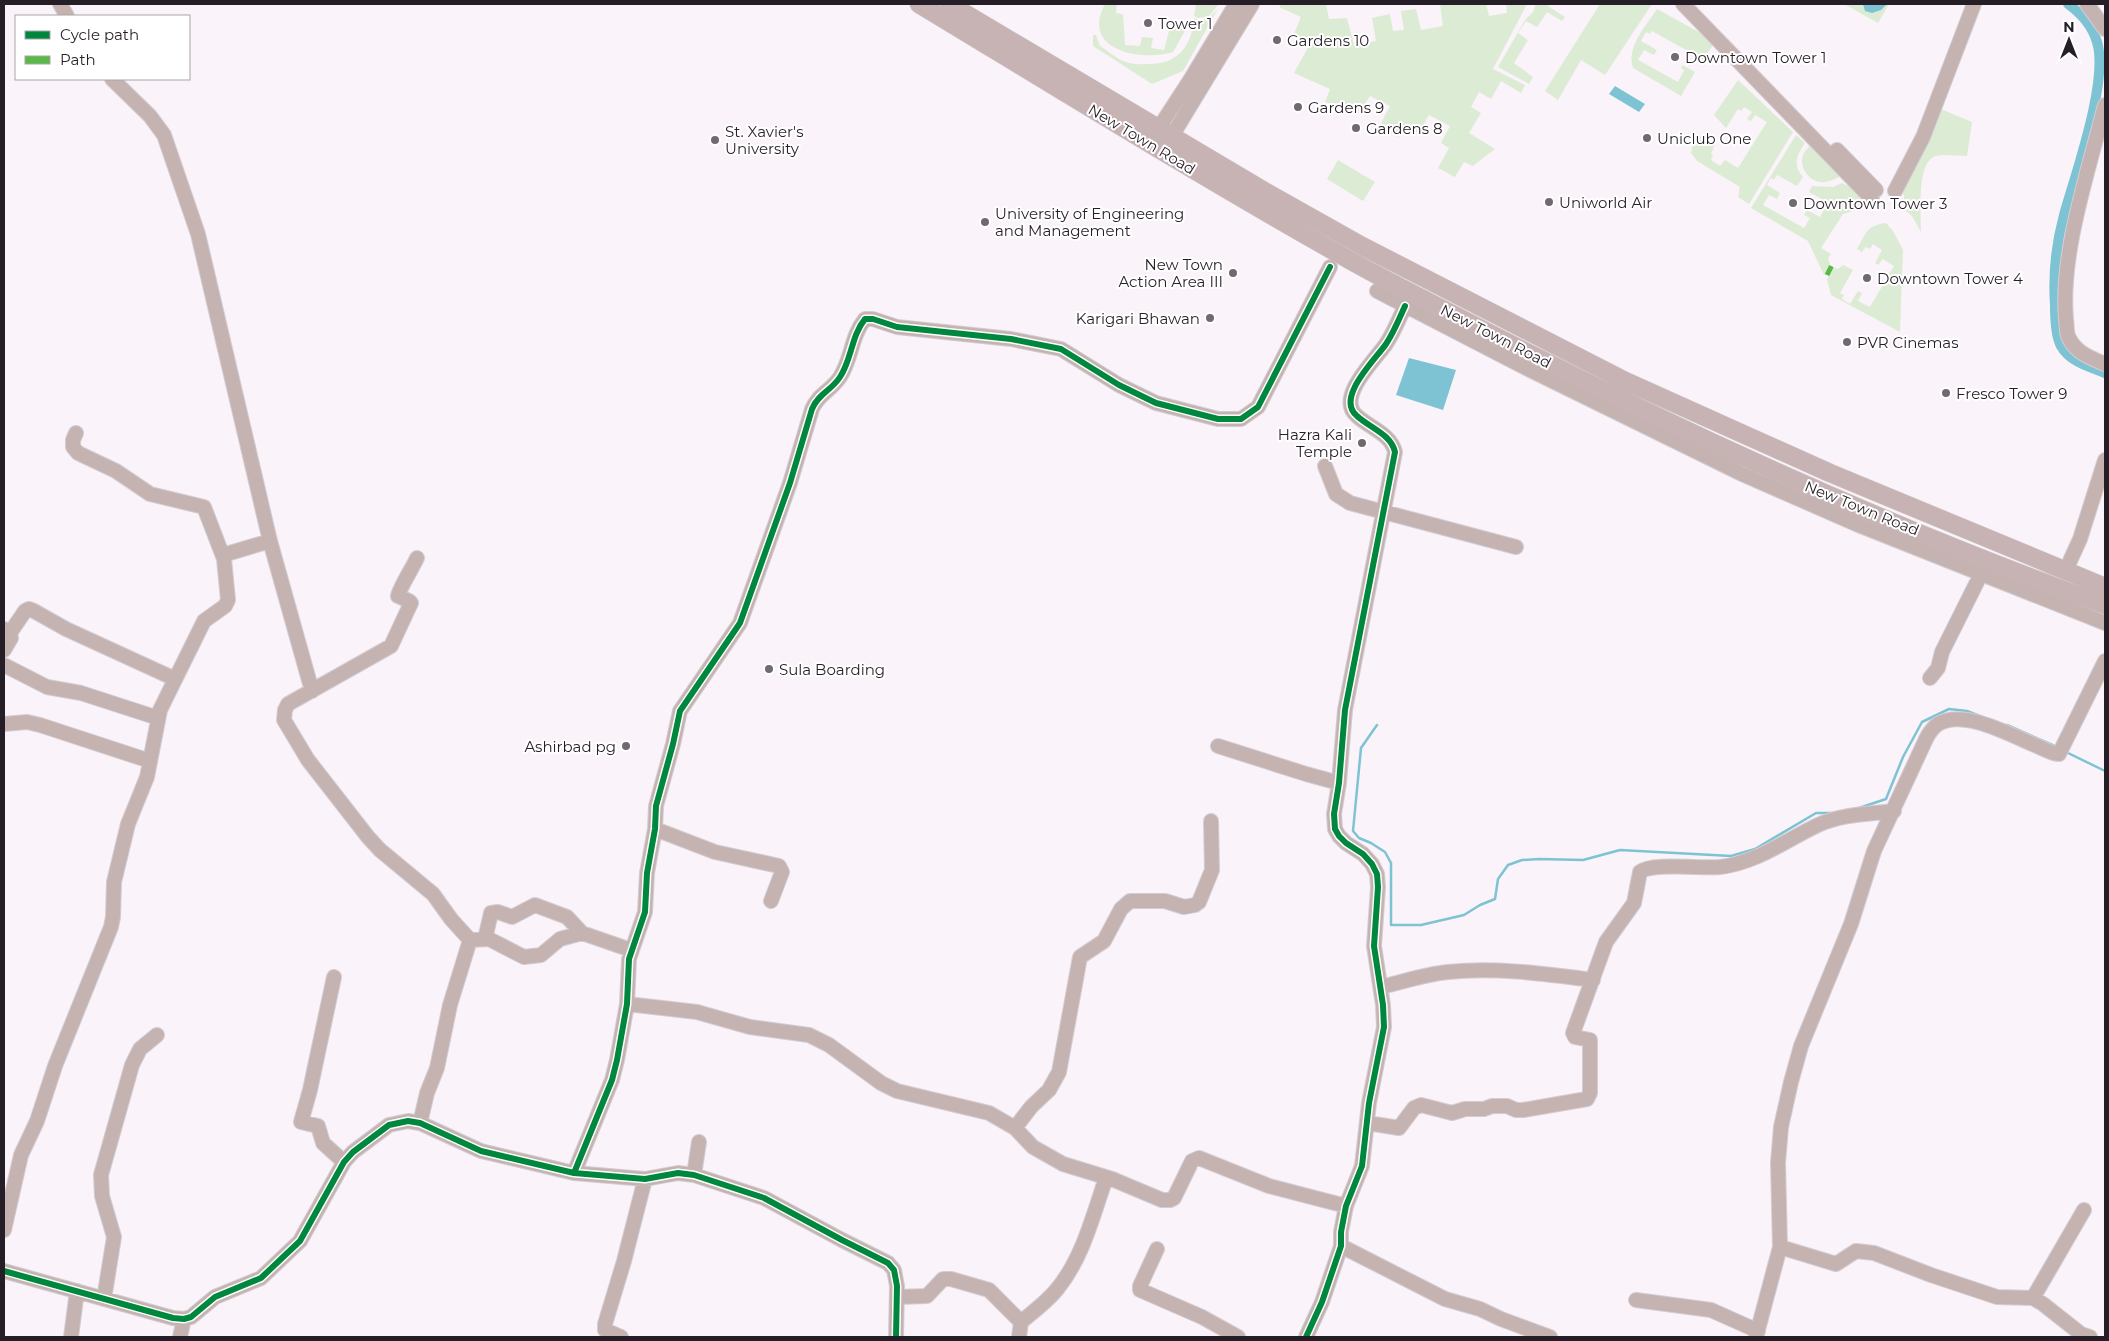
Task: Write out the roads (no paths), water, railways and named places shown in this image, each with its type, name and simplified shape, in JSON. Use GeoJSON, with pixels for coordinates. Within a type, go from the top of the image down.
{"type":"FeatureCollection","features":[{"type":"Feature","properties":{"kind":"main road","name":"New Town Road"},"geometry":{"type":"LineString","coordinates":[[919,4],[1341,256],[1600,390],[1774,472],[1849,504],[2105,605]]}},
{"type":"Feature","properties":{"kind":"main road","name":"New Town Road"},"geometry":{"type":"LineString","coordinates":[[949,4],[1166,131],[1264,191],[1346,237],[1476,298],[1661,397],[1830,473],[2105,587]]}},
{"type":"Feature","properties":{"kind":"street"},"geometry":{"type":"LineString","coordinates":[[60,4],[66,15]]}},
{"type":"Feature","properties":{"kind":"street"},"geometry":{"type":"LineString","coordinates":[[1166,131],[1236,4]]}},
{"type":"Feature","properties":{"kind":"street"},"geometry":{"type":"LineString","coordinates":[[1156,147],[1252,4]]}},
{"type":"Feature","properties":{"kind":"street"},"geometry":{"type":"LineString","coordinates":[[1683,4],[1817,136],[1884,193]]}},
{"type":"Feature","properties":{"kind":"street"},"geometry":{"type":"LineString","coordinates":[[1693,4],[1817,136]]}},
{"type":"Feature","properties":{"kind":"street"},"geometry":{"type":"LineString","coordinates":[[1884,193],[1919,134],[1968,4]]}},
{"type":"Feature","properties":{"kind":"street"},"geometry":{"type":"LineString","coordinates":[[1884,193],[1923,137],[1974,4]]}},
{"type":"Feature","properties":{"kind":"street"},"geometry":{"type":"LineString","coordinates":[[2087,4],[2105,29]]}},
{"type":"Feature","properties":{"kind":"street"},"geometry":{"type":"LineString","coordinates":[[113,80],[150,116],[164,135],[203,252],[230,376],[270,540],[312,691]]}},
{"type":"Feature","properties":{"kind":"street"},"geometry":{"type":"LineString","coordinates":[[2105,105],[2073,235],[2067,265],[2064,298],[2068,337],[2083,355],[2105,364]]}},
{"type":"Feature","properties":{"kind":"street"},"geometry":{"type":"LineString","coordinates":[[574,1173],[612,1080],[618,1060],[627,1004],[631,950],[645,912],[647,873],[655,829],[658,797],[671,754],[680,711],[740,623],[790,483],[812,409],[817,399],[839,379],[846,367],[858,327],[865,319],[873,319],[897,327],[1011,339],[1061,349],[1120,385],[1156,403],[1218,419],[1240,419],[1258,407],[1330,267]]}},
{"type":"Feature","properties":{"kind":"street"},"geometry":{"type":"LineString","coordinates":[[1377,292],[1524,368],[1742,474],[1856,524],[2105,623]]}},
{"type":"Feature","properties":{"kind":"street"},"geometry":{"type":"LineString","coordinates":[[1306,1337],[1322,1302],[1341,1246],[1341,1232],[1346,1206],[1362,1166],[1370,1093],[1384,1027],[1381,988],[1374,946],[1377,874],[1372,864],[1363,854],[1346,843],[1335,830],[1334,814],[1339,783],[1345,710],[1356,643],[1395,452],[1393,444],[1355,415],[1350,408],[1350,401],[1358,379],[1394,332],[1405,306]]}},
{"type":"Feature","properties":{"kind":"street"},"geometry":{"type":"LineString","coordinates":[[4,1230],[21,1155],[111,927],[114,882],[128,824],[147,777],[158,718],[204,621],[227,603],[228,597],[223,555],[204,507],[150,494],[116,472],[78,453],[73,447],[76,433]]}},
{"type":"Feature","properties":{"kind":"street"},"geometry":{"type":"LineString","coordinates":[[2070,561],[2080,539],[2105,460]]}},
{"type":"Feature","properties":{"kind":"street"},"geometry":{"type":"LineString","coordinates":[[1325,466],[1336,494],[1350,503],[1516,547]]}},
{"type":"Feature","properties":{"kind":"street"},"geometry":{"type":"LineString","coordinates":[[223,555],[270,540]]}},
{"type":"Feature","properties":{"kind":"street"},"geometry":{"type":"LineString","coordinates":[[417,558],[409,576],[398,593],[398,596],[411,603],[391,646],[288,704],[284,716],[286,726],[308,760],[368,837],[380,850],[432,894],[448,916],[470,940]]}},
{"type":"Feature","properties":{"kind":"street"},"geometry":{"type":"LineString","coordinates":[[1930,678],[1938,668],[1942,652],[1981,574]]}},
{"type":"Feature","properties":{"kind":"street"},"geometry":{"type":"LineString","coordinates":[[4,650],[11,638],[7,631],[29,609],[66,629],[175,679]]}},
{"type":"Feature","properties":{"kind":"street"},"geometry":{"type":"LineString","coordinates":[[1636,1300],[1711,1310],[1757,1334],[1780,1247],[1778,1163],[1781,1126],[1801,1046],[1851,924],[1874,851],[1929,734],[1938,724],[1947,720],[1973,721],[2059,752],[2105,661]]}},
{"type":"Feature","properties":{"kind":"street"},"geometry":{"type":"LineString","coordinates":[[4,665],[47,687],[81,692],[158,718]]}},
{"type":"Feature","properties":{"kind":"street"},"geometry":{"type":"LineString","coordinates":[[4,724],[28,722],[40,725],[150,761]]}},
{"type":"Feature","properties":{"kind":"street"},"geometry":{"type":"LineString","coordinates":[[1218,746],[1339,783]]}},
{"type":"Feature","properties":{"kind":"street"},"geometry":{"type":"LineString","coordinates":[[1368,1123],[1399,1128],[1414,1108],[1421,1105],[1452,1112],[1465,1109],[1484,1109],[1492,1106],[1506,1106],[1518,1110],[1587,1099],[1590,1092],[1590,1040],[1575,1036],[1573,1033],[1594,980],[1606,942],[1634,903],[1639,876],[1644,869],[1650,867],[1702,868],[1729,865],[1784,844],[1818,825],[1832,820],[1894,811]]}},
{"type":"Feature","properties":{"kind":"street"},"geometry":{"type":"LineString","coordinates":[[1015,1128],[1049,1090],[1059,1072],[1080,957],[1104,941],[1121,909],[1130,901],[1164,901],[1184,907],[1195,905],[1199,902],[1212,870],[1211,821]]}},
{"type":"Feature","properties":{"kind":"street"},"geometry":{"type":"LineString","coordinates":[[655,829],[715,852],[781,867],[782,872],[771,901]]}},
{"type":"Feature","properties":{"kind":"street"},"geometry":{"type":"LineString","coordinates":[[485,939],[491,913],[498,912],[512,917],[535,905],[567,917],[582,934],[631,950]]}},
{"type":"Feature","properties":{"kind":"street"},"geometry":{"type":"LineString","coordinates":[[470,940],[485,939],[511,949],[524,957],[541,955],[560,939],[582,934]]}},
{"type":"Feature","properties":{"kind":"street"},"geometry":{"type":"LineString","coordinates":[[420,1123],[426,1093],[437,1068],[450,1005],[470,940]]}},
{"type":"Feature","properties":{"kind":"street"},"geometry":{"type":"LineString","coordinates":[[1381,988],[1438,973],[1475,970],[1545,974],[1594,980]]}},
{"type":"Feature","properties":{"kind":"street"},"geometry":{"type":"LineString","coordinates":[[334,977],[310,1090],[301,1122],[318,1126],[323,1143],[344,1162]]}},
{"type":"Feature","properties":{"kind":"street"},"geometry":{"type":"LineString","coordinates":[[627,1004],[697,1012],[750,1027],[808,1035],[829,1044],[881,1083],[897,1090],[981,1110],[1015,1128],[1030,1145],[1069,1166],[1162,1200],[1174,1198],[1192,1161],[1199,1158],[1269,1186],[1346,1206]]}},
{"type":"Feature","properties":{"kind":"street"},"geometry":{"type":"LineString","coordinates":[[104,1299],[114,1237],[102,1196],[101,1175],[130,1070],[140,1049],[157,1035]]}},
{"type":"Feature","properties":{"kind":"street"},"geometry":{"type":"LineString","coordinates":[[4,1271],[184,1319],[191,1317],[224,1293],[261,1278],[293,1250],[308,1228],[344,1162],[353,1152],[389,1125],[408,1121],[420,1123],[482,1151],[574,1173],[645,1180],[678,1173],[694,1175],[764,1198],[842,1240],[888,1262],[894,1270],[898,1297],[896,1337]]}},
{"type":"Feature","properties":{"kind":"street"},"geometry":{"type":"LineString","coordinates":[[694,1175],[699,1142]]}},
{"type":"Feature","properties":{"kind":"street"},"geometry":{"type":"LineString","coordinates":[[1019,1337],[1021,1322],[1050,1296],[1069,1273],[1077,1259],[1106,1178]]}},
{"type":"Feature","properties":{"kind":"street"},"geometry":{"type":"LineString","coordinates":[[621,1337],[605,1330],[605,1324],[645,1180]]}},
{"type":"Feature","properties":{"kind":"street"},"geometry":{"type":"LineString","coordinates":[[2033,1298],[2084,1210]]}},
{"type":"Feature","properties":{"kind":"street"},"geometry":{"type":"LineString","coordinates":[[1341,1246],[1445,1299],[1480,1309],[1550,1337]]}},
{"type":"Feature","properties":{"kind":"street"},"geometry":{"type":"LineString","coordinates":[[1780,1247],[1836,1264],[1856,1251],[1874,1253],[1931,1276],[1997,1297],[2033,1298],[2083,1336]]}},
{"type":"Feature","properties":{"kind":"street"},"geometry":{"type":"LineString","coordinates":[[1156,1249],[1140,1290],[1202,1317],[1238,1337]]}},
{"type":"Feature","properties":{"kind":"street"},"geometry":{"type":"LineString","coordinates":[[898,1297],[927,1296],[941,1281],[952,1279],[989,1290],[1021,1322]]}},
{"type":"Feature","properties":{"kind":"street"},"geometry":{"type":"LineString","coordinates":[[71,1337],[77,1291]]}},
{"type":"Feature","properties":{"kind":"street"},"geometry":{"type":"LineString","coordinates":[[180,1337],[184,1319]]}},
{"type":"Feature","properties":{"kind":"water"},"geometry":{"type":"Polygon","coordinates":[[[1863,4],[1887,4],[1881,10],[1872,13],[1865,11],[1863,4]]]}},
{"type":"Feature","properties":{"kind":"water"},"geometry":{"type":"Polygon","coordinates":[[[1615,86],[1645,104],[1639,112],[1609,94],[1615,86]]]}},
{"type":"Feature","properties":{"kind":"water"},"geometry":{"type":"Polygon","coordinates":[[[1409,358],[1456,370],[1443,410],[1396,395],[1409,358]]]}},
{"type":"Feature","properties":{"kind":"waterway"},"geometry":{"type":"LineString","coordinates":[[2068,4],[2082,16],[2092,30],[2097,42],[2099,59],[2095,103],[2061,226],[2057,248],[2054,282],[2056,326],[2061,346],[2065,352],[2075,360],[2105,373]]}},
{"type":"Feature","properties":{"kind":"waterway"},"geometry":{"type":"LineString","coordinates":[[1859,808],[1886,799],[1903,757],[1922,722],[1949,709],[1967,711],[1985,718]]}},
{"type":"Feature","properties":{"kind":"waterway"},"geometry":{"type":"LineString","coordinates":[[1377,725],[1361,748],[1353,831],[1359,838],[1385,852],[1391,863],[1391,925],[1421,925],[1464,915],[1480,905],[1495,899],[1498,879],[1508,865],[1522,860],[1583,860],[1620,850],[1731,856],[1755,849],[1816,813],[1834,813]]}},
{"type":"Feature","properties":{"kind":"waterway"},"geometry":{"type":"LineString","coordinates":[[2007,725],[2057,747]]}},
{"type":"Feature","properties":{"kind":"waterway"},"geometry":{"type":"LineString","coordinates":[[2066,752],[2105,771]]}},
{"type":"Feature","properties":{"kind":"place","name":"Tower 1"},"geometry":{"type":"Point","coordinates":[1148,23]}},
{"type":"Feature","properties":{"kind":"place","name":"Gardens 10"},"geometry":{"type":"Point","coordinates":[1277,40]}},
{"type":"Feature","properties":{"kind":"place","name":"Downtown Tower 1"},"geometry":{"type":"Point","coordinates":[1675,57]}},
{"type":"Feature","properties":{"kind":"place","name":"Gardens 9"},"geometry":{"type":"Point","coordinates":[1298,107]}},
{"type":"Feature","properties":{"kind":"place","name":"Gardens 8"},"geometry":{"type":"Point","coordinates":[1356,128]}},
{"type":"Feature","properties":{"kind":"place","name":"Uniclub One"},"geometry":{"type":"Point","coordinates":[1647,138]}},
{"type":"Feature","properties":{"kind":"place","name":"St. Xavier's University"},"geometry":{"type":"Point","coordinates":[715,140]}},
{"type":"Feature","properties":{"kind":"place","name":"Uniworld Air"},"geometry":{"type":"Point","coordinates":[1549,202]}},
{"type":"Feature","properties":{"kind":"place","name":"Downtown Tower 3"},"geometry":{"type":"Point","coordinates":[1793,203]}},
{"type":"Feature","properties":{"kind":"place","name":"University of Engineering and Management"},"geometry":{"type":"Point","coordinates":[985,222]}},
{"type":"Feature","properties":{"kind":"place","name":"New Town Action Area III"},"geometry":{"type":"Point","coordinates":[1233,273]}},
{"type":"Feature","properties":{"kind":"place","name":"Downtown Tower 4"},"geometry":{"type":"Point","coordinates":[1867,278]}},
{"type":"Feature","properties":{"kind":"place","name":"Karigari Bhawan"},"geometry":{"type":"Point","coordinates":[1210,318]}},
{"type":"Feature","properties":{"kind":"place","name":"PVR Cinemas"},"geometry":{"type":"Point","coordinates":[1847,342]}},
{"type":"Feature","properties":{"kind":"place","name":"Fresco Tower 9"},"geometry":{"type":"Point","coordinates":[1946,393]}},
{"type":"Feature","properties":{"kind":"place","name":"Hazra Kali Temple"},"geometry":{"type":"Point","coordinates":[1362,443]}},
{"type":"Feature","properties":{"kind":"place","name":"Sula Boarding"},"geometry":{"type":"Point","coordinates":[769,669]}},
{"type":"Feature","properties":{"kind":"place","name":"Ashirbad pg"},"geometry":{"type":"Point","coordinates":[626,746]}}]}
